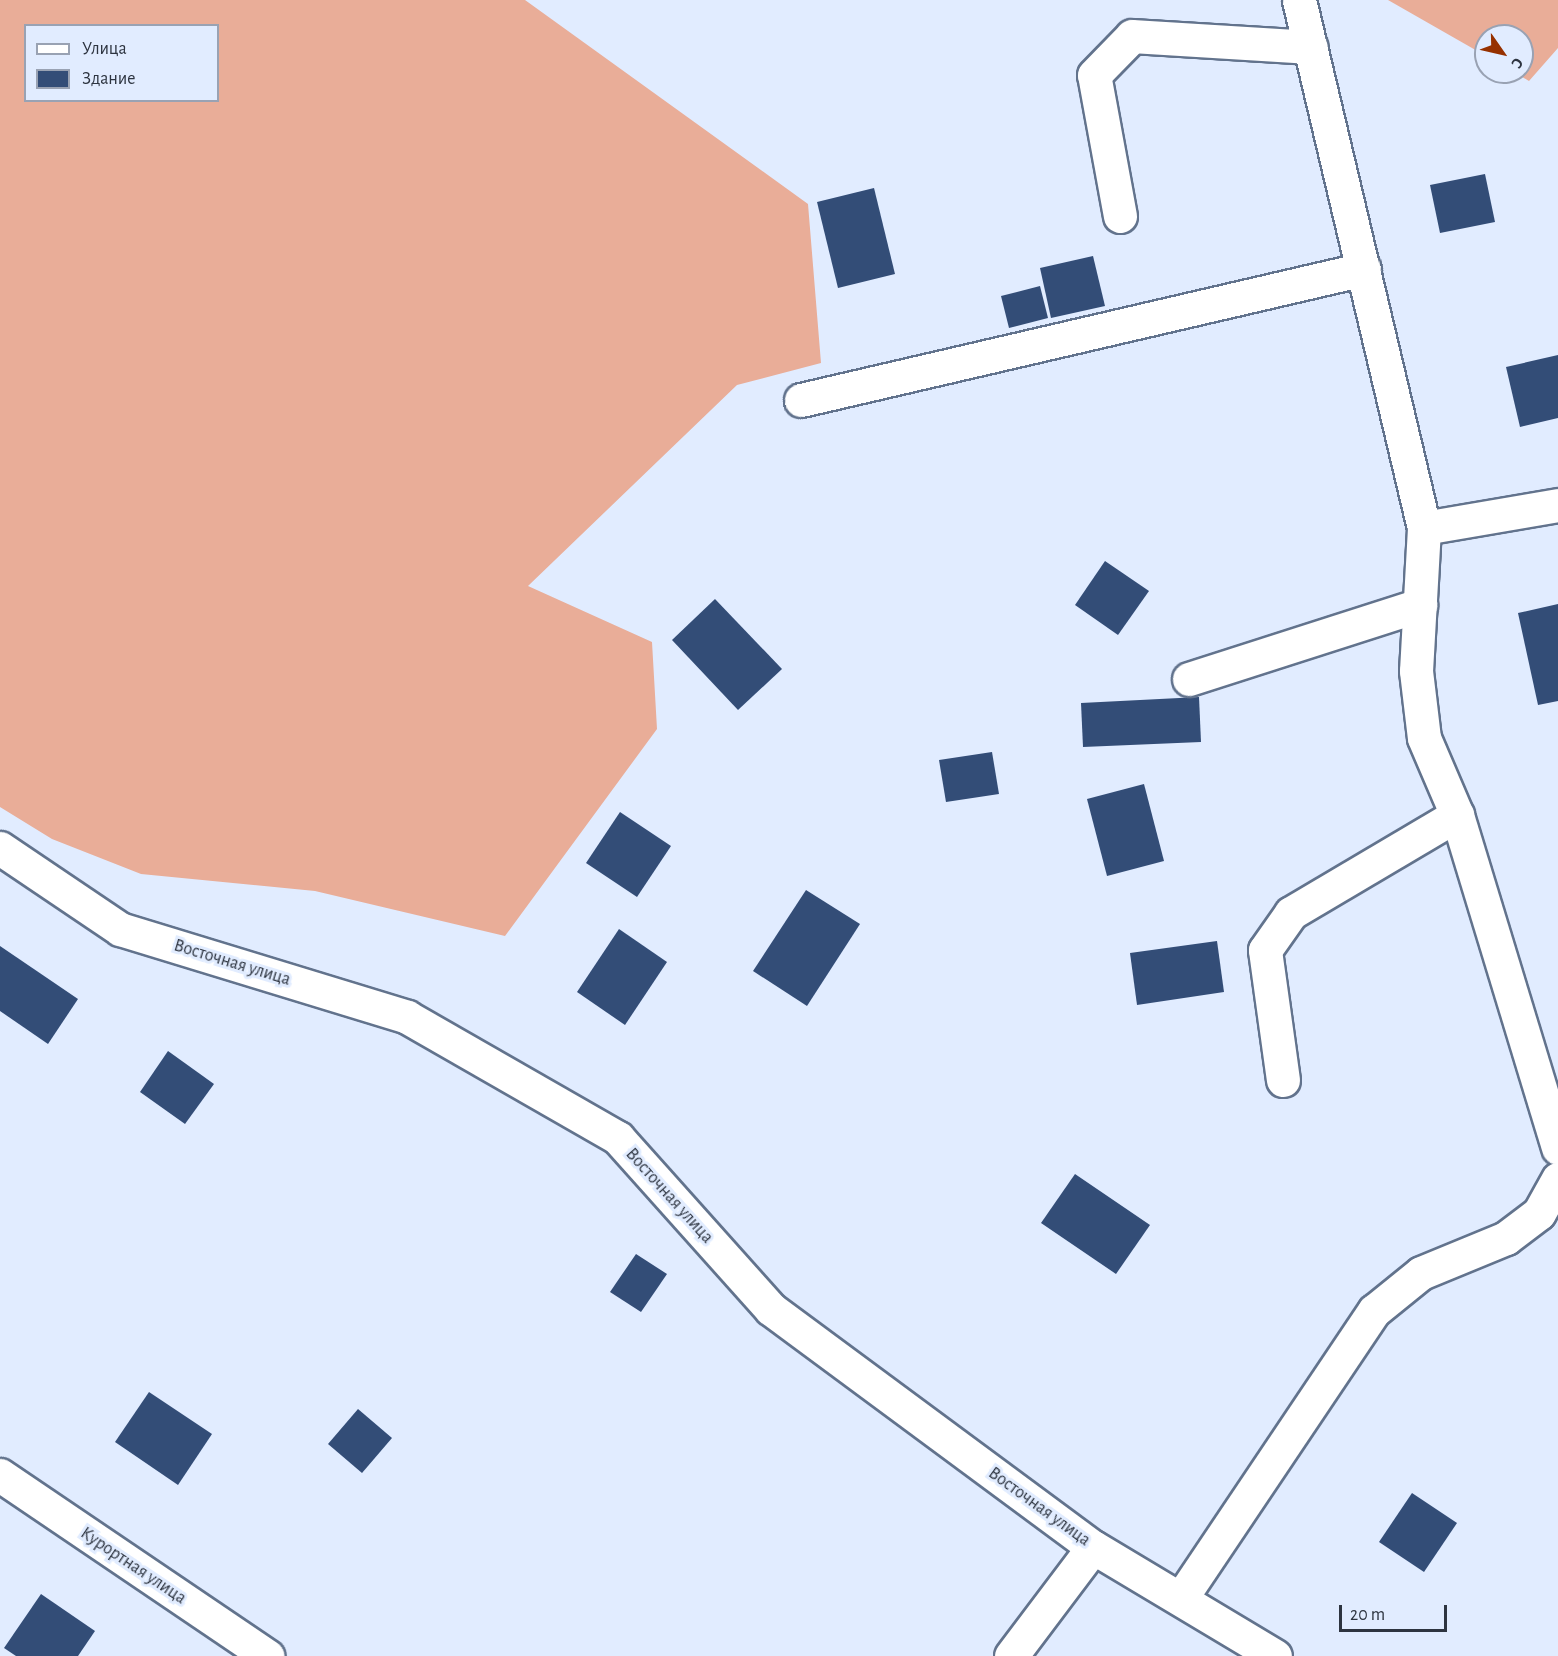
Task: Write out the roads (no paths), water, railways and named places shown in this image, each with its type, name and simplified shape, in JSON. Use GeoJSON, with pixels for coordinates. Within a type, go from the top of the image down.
{"type":"FeatureCollection","features":[{"type":"Feature","properties":{"kind":"street"},"geometry":{"type":"LineString","coordinates":[[1299,0],[1424,528],[1416,671],[1424,738],[1457,815],[1557,1136]]}},
{"type":"Feature","properties":{"kind":"street"},"geometry":{"type":"LineString","coordinates":[[1120,216],[1094,75],[1132,36],[1311,47]]}},
{"type":"Feature","properties":{"kind":"street"},"geometry":{"type":"LineString","coordinates":[[801,400],[1364,269]]}},
{"type":"Feature","properties":{"kind":"street"},"geometry":{"type":"LineString","coordinates":[[1424,528],[1558,505]]}},
{"type":"Feature","properties":{"kind":"street"},"geometry":{"type":"LineString","coordinates":[[1189,679],[1420,605]]}},
{"type":"Feature","properties":{"kind":"street"},"geometry":{"type":"LineString","coordinates":[[1283,1080],[1264,950],[1291,913],[1457,815]]}},
{"type":"Feature","properties":{"kind":"street","name":"Восточная улица"},"geometry":{"type":"LineString","coordinates":[[0,848],[120,929],[408,1017],[618,1138],[771,1309],[1093,1547],[1275,1656]]}},
{"type":"Feature","properties":{"kind":"street"},"geometry":{"type":"LineString","coordinates":[[1181,1598],[1374,1311],[1421,1273],[1506,1238],[1539,1213],[1558,1179]]}},
{"type":"Feature","properties":{"kind":"street","name":"Курортная улица"},"geometry":{"type":"LineString","coordinates":[[0,1475],[267,1656]]}},
{"type":"Feature","properties":{"kind":"street"},"geometry":{"type":"LineString","coordinates":[[1011,1656],[1093,1547]]}}]}
